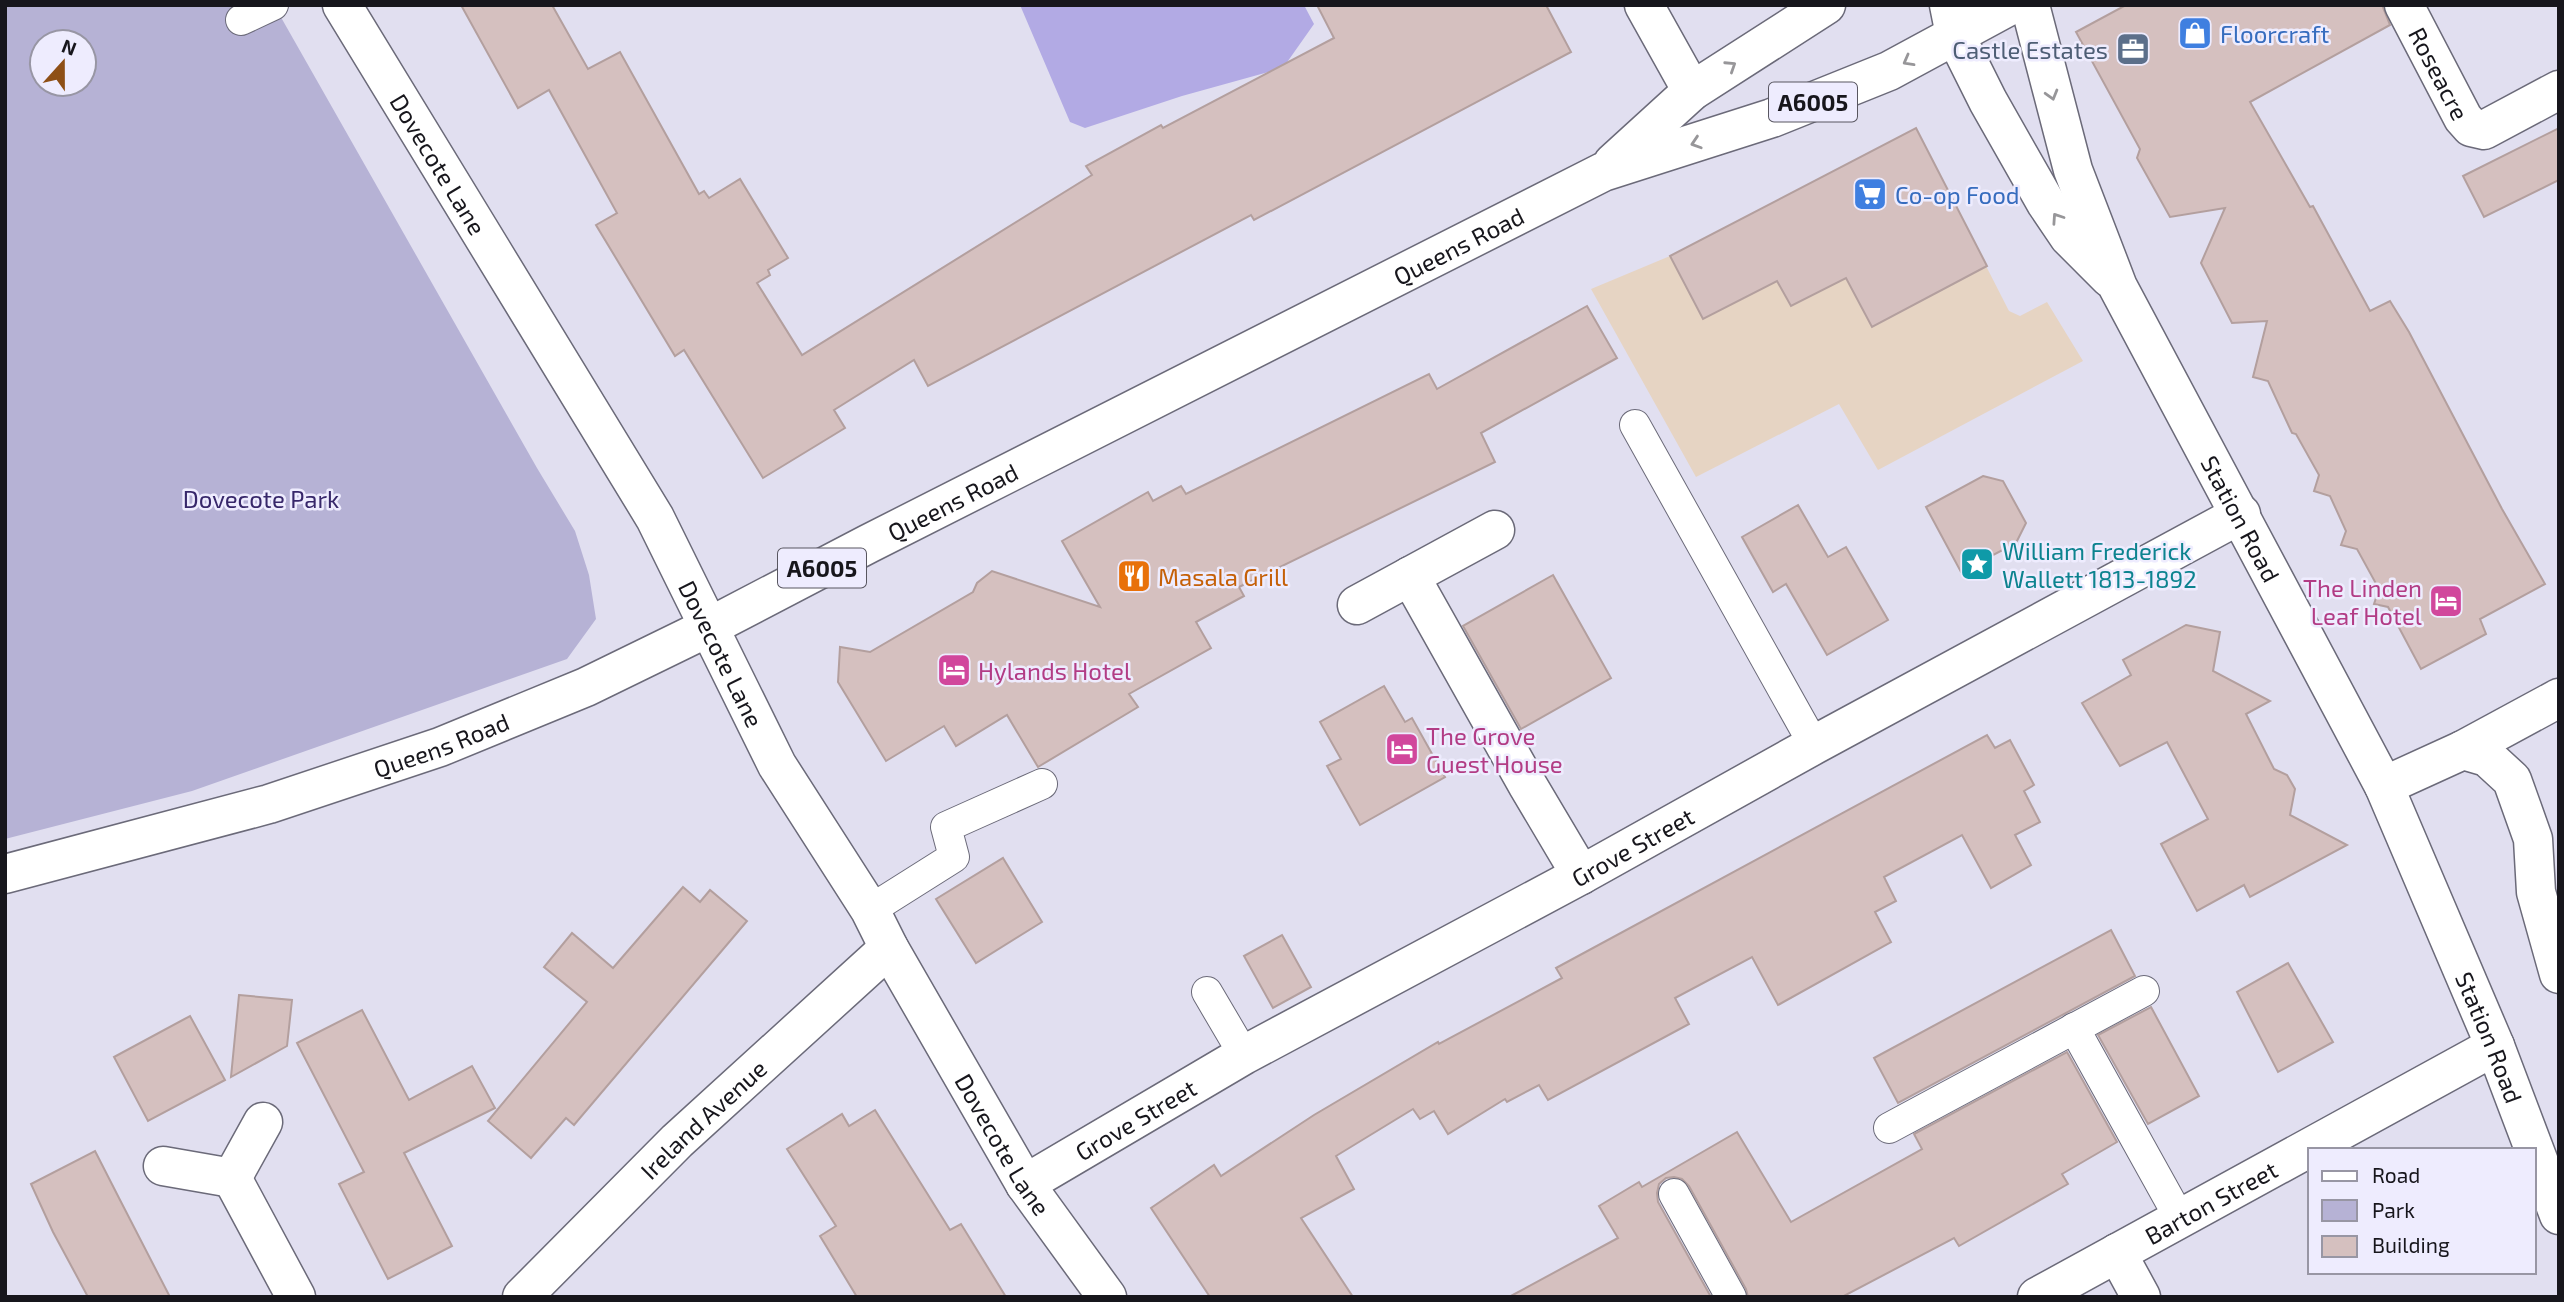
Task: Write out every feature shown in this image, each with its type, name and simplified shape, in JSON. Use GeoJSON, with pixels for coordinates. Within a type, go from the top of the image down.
{"type":"FeatureCollection","features":[{"type":"Feature","properties":{"kind":"street","name":"Dovecote Lane"},"geometry":{"type":"LineString","coordinates":[[342,5],[655,518],[777,765],[870,910],[889,948],[1025,1184],[1107,1297]]}},
{"type":"Feature","properties":{"kind":"street"},"geometry":{"type":"LineString","coordinates":[[1644,5],[1692,91]]}},
{"type":"Feature","properties":{"kind":"street","name":"Queens Road"},"geometry":{"type":"LineString","coordinates":[[1603,172],[1692,91],[1826,5]]}},
{"type":"Feature","properties":{"kind":"street","name":"Queens Road"},"geometry":{"type":"LineString","coordinates":[[5,874],[269,804],[440,747],[586,687],[1603,172],[1772,118],[1889,71],[1952,20],[2011,5]]}},
{"type":"Feature","properties":{"kind":"street","name":"Station Road"},"geometry":{"type":"LineString","coordinates":[[2030,5],[2073,170],[2118,288],[2384,786],[2495,1046],[2534,1148]]}},
{"type":"Feature","properties":{"kind":"street","name":"Roseacre"},"geometry":{"type":"LineString","coordinates":[[2404,5],[2463,118],[2471,127],[2484,130],[2559,90]]}},
{"type":"Feature","properties":{"kind":"street","name":"Station Road"},"geometry":{"type":"LineString","coordinates":[[1952,20],[1988,101],[2046,203],[2069,236],[2118,288]]}},
{"type":"Feature","properties":{"kind":"street","name":"Grove Street"},"geometry":{"type":"LineString","coordinates":[[1025,1184],[1244,1055],[1581,875],[1814,745],[2241,514]]}},
{"type":"Feature","properties":{"kind":"street"},"geometry":{"type":"LineString","coordinates":[[1357,605],[1495,530]]}},
{"type":"Feature","properties":{"kind":"street"},"geometry":{"type":"LineString","coordinates":[[1410,576],[1581,875]]}},
{"type":"Feature","properties":{"kind":"street"},"geometry":{"type":"LineString","coordinates":[[2384,786],[2463,750],[2559,698]]}},
{"type":"Feature","properties":{"kind":"street"},"geometry":{"type":"LineString","coordinates":[[2463,750],[2487,757],[2512,780],[2533,839],[2536,892],[2559,974]]}},
{"type":"Feature","properties":{"kind":"street","name":"Ireland Avenue"},"geometry":{"type":"LineString","coordinates":[[522,1297],[677,1141],[889,948]]}},
{"type":"Feature","properties":{"kind":"street","name":"Barton Street"},"geometry":{"type":"LineString","coordinates":[[2037,1297],[2495,1046]]}},
{"type":"Feature","properties":{"kind":"street"},"geometry":{"type":"LineString","coordinates":[[232,1178],[263,1122]]}},
{"type":"Feature","properties":{"kind":"street","name":"Station Road"},"geometry":{"type":"LineString","coordinates":[[2536,1154],[2559,1215]]}},
{"type":"Feature","properties":{"kind":"street"},"geometry":{"type":"LineString","coordinates":[[163,1166],[232,1178]]}},
{"type":"Feature","properties":{"kind":"street"},"geometry":{"type":"LineString","coordinates":[[232,1178],[296,1297]]}},
{"type":"Feature","properties":{"kind":"street"},"geometry":{"type":"LineString","coordinates":[[2117,1252],[2141,1297]]}},
{"type":"Feature","properties":{"kind":"lane"},"geometry":{"type":"LineString","coordinates":[[241,20],[273,5]]}},
{"type":"Feature","properties":{"kind":"lane"},"geometry":{"type":"LineString","coordinates":[[1635,425],[1814,745]]}},
{"type":"Feature","properties":{"kind":"lane"},"geometry":{"type":"LineString","coordinates":[[870,910],[954,857],[946,827],[1042,784]]}},
{"type":"Feature","properties":{"kind":"lane"},"geometry":{"type":"LineString","coordinates":[[1889,1128],[2144,991]]}},
{"type":"Feature","properties":{"kind":"lane"},"geometry":{"type":"LineString","coordinates":[[1207,992],[1244,1055]]}},
{"type":"Feature","properties":{"kind":"lane"},"geometry":{"type":"LineString","coordinates":[[2074,1028],[2179,1217]]}},
{"type":"Feature","properties":{"kind":"lane"},"geometry":{"type":"LineString","coordinates":[[1674,1194],[1731,1297]]}},
{"type":"Feature","properties":{"kind":"shaded area"},"geometry":{"type":"Polygon","coordinates":[[[1020,5],[1304,5],[1314,24],[1283,68],[1182,96],[1085,128],[1070,122],[1020,5]]]}},
{"type":"Feature","properties":{"kind":"shaded area"},"geometry":{"type":"Polygon","coordinates":[[[1916,129],[2009,311],[2020,316],[2047,302],[2083,361],[1878,470],[1839,404],[1696,477],[1591,289],[1670,256],[1916,129]]]}},
{"type":"Feature","properties":{"kind":"green space","name":"Dovecote Park"},"geometry":{"type":"Polygon","coordinates":[[[5,5],[274,5],[575,531],[589,575],[596,619],[567,659],[192,791],[5,839],[5,5]]]}},
{"type":"Feature","properties":{"kind":"building"},"geometry":{"type":"Polygon","coordinates":[[[461,5],[552,5],[588,69],[620,52],[699,194],[704,191],[709,198],[740,179],[788,258],[768,270],[770,275],[757,283],[802,355],[1092,175],[1086,166],[1334,38],[1317,5],[1546,5],[1571,52],[1254,220],[1251,215],[928,386],[914,360],[834,410],[845,428],[763,478],[684,350],[675,356],[596,225],[617,213],[549,90],[518,108],[461,5]]]}},
{"type":"Feature","properties":{"kind":"building"},"geometry":{"type":"Polygon","coordinates":[[[2126,5],[2382,5],[2390,25],[2250,102],[2310,207],[2313,206],[2370,311],[2390,301],[2409,332],[2502,509],[2545,584],[2480,619],[2486,634],[2421,669],[2388,607],[2374,604],[2379,589],[2357,549],[2341,545],[2346,531],[2330,496],[2314,491],[2319,475],[2296,434],[2292,433],[2268,381],[2253,377],[2267,321],[2232,323],[2201,263],[2225,208],[2170,217],[2137,158],[2140,149],[2076,32],[2126,5]]]}},
{"type":"Feature","properties":{"kind":"building","name":"Co-op Food"},"geometry":{"type":"Polygon","coordinates":[[[1916,128],[1987,266],[1872,327],[1846,278],[1791,306],[1777,281],[1703,319],[1670,256],[1916,128]]]}},
{"type":"Feature","properties":{"kind":"building"},"geometry":{"type":"Polygon","coordinates":[[[2559,128],[2559,180],[2484,217],[2463,176],[2559,128]]]}},
{"type":"Feature","properties":{"kind":"building"},"geometry":{"type":"Polygon","coordinates":[[[1587,306],[1617,358],[1481,433],[1495,462],[1239,587],[1244,596],[1196,622],[1211,648],[1129,694],[1138,707],[1038,767],[1007,715],[956,746],[944,726],[886,761],[838,682],[840,647],[870,652],[973,592],[977,583],[992,571],[1100,607],[1062,541],[1148,492],[1153,501],[1181,486],[1186,494],[1429,374],[1437,389],[1587,306]]]}},
{"type":"Feature","properties":{"kind":"building"},"geometry":{"type":"Polygon","coordinates":[[[1983,476],[2003,481],[2026,523],[2016,543],[1961,572],[1926,507],[1983,476]]]}},
{"type":"Feature","properties":{"kind":"building"},"geometry":{"type":"Polygon","coordinates":[[[1798,505],[1828,557],[1846,547],[1888,620],[1827,655],[1786,584],[1773,592],[1742,537],[1798,505]]]}},
{"type":"Feature","properties":{"kind":"building"},"geometry":{"type":"Polygon","coordinates":[[[1553,575],[1611,678],[1521,729],[1463,626],[1553,575]]]}},
{"type":"Feature","properties":{"kind":"building"},"geometry":{"type":"Polygon","coordinates":[[[2186,625],[2220,632],[2213,671],[2270,701],[2246,714],[2274,769],[2287,775],[2295,789],[2290,815],[2347,845],[2250,897],[2244,885],[2197,911],[2161,844],[2208,819],[2167,742],[2120,766],[2082,703],[2131,675],[2123,660],[2186,625]]]}},
{"type":"Feature","properties":{"kind":"building"},"geometry":{"type":"Polygon","coordinates":[[[1384,686],[1405,722],[1412,718],[1445,777],[1360,825],[1327,766],[1341,759],[1320,722],[1384,686]]]}},
{"type":"Feature","properties":{"kind":"building"},"geometry":{"type":"Polygon","coordinates":[[[1987,735],[1995,748],[2010,740],[2034,785],[2024,791],[2040,822],[2015,835],[2031,865],[1991,888],[1962,835],[1884,877],[1896,901],[1875,912],[1891,942],[1778,1005],[1752,957],[1675,998],[1689,1024],[1548,1100],[1539,1085],[1507,1102],[1505,1099],[1448,1134],[1434,1111],[1420,1119],[1413,1109],[1336,1156],[1354,1189],[1301,1218],[1353,1297],[1210,1297],[1151,1208],[1214,1165],[1221,1176],[1314,1115],[1438,1042],[1439,1044],[1562,978],[1556,968],[1987,735]]]}},
{"type":"Feature","properties":{"kind":"building"},"geometry":{"type":"Polygon","coordinates":[[[1003,858],[1042,922],[976,963],[936,899],[1003,858]]]}},
{"type":"Feature","properties":{"kind":"building"},"geometry":{"type":"Polygon","coordinates":[[[683,887],[700,902],[710,890],[747,921],[574,1125],[566,1118],[531,1158],[488,1121],[587,1002],[544,967],[572,933],[613,968],[683,887]]]}},
{"type":"Feature","properties":{"kind":"building"},"geometry":{"type":"Polygon","coordinates":[[[2111,930],[2135,976],[1898,1103],[1874,1058],[2111,930]]]}},
{"type":"Feature","properties":{"kind":"building"},"geometry":{"type":"Polygon","coordinates":[[[1282,935],[1311,987],[1273,1008],[1244,956],[1282,935]]]}},
{"type":"Feature","properties":{"kind":"building"},"geometry":{"type":"Polygon","coordinates":[[[2288,963],[2333,1042],[2278,1072],[2237,992],[2288,963]]]}},
{"type":"Feature","properties":{"kind":"building"},"geometry":{"type":"Polygon","coordinates":[[[239,995],[292,1000],[287,1046],[231,1077],[239,995]]]}},
{"type":"Feature","properties":{"kind":"building"},"geometry":{"type":"Polygon","coordinates":[[[2151,1007],[2199,1096],[2148,1124],[2098,1035],[2151,1007]]]}},
{"type":"Feature","properties":{"kind":"building"},"geometry":{"type":"Polygon","coordinates":[[[362,1010],[409,1100],[472,1066],[495,1108],[404,1153],[452,1246],[388,1279],[339,1184],[364,1172],[297,1043],[362,1010]]]}},
{"type":"Feature","properties":{"kind":"building"},"geometry":{"type":"Polygon","coordinates":[[[190,1016],[225,1080],[148,1121],[114,1057],[190,1016]]]}},
{"type":"Feature","properties":{"kind":"building"},"geometry":{"type":"Polygon","coordinates":[[[2067,1052],[2117,1142],[2062,1174],[2068,1184],[1959,1246],[1954,1238],[1842,1297],[1748,1297],[1689,1186],[1682,1179],[1674,1177],[1666,1178],[1659,1184],[1658,1202],[1711,1297],[1509,1297],[1618,1238],[1599,1206],[1639,1182],[1642,1187],[1737,1132],[1791,1222],[1922,1149],[1914,1134],[2067,1052]]]}},
{"type":"Feature","properties":{"kind":"building"},"geometry":{"type":"Polygon","coordinates":[[[875,1110],[950,1230],[961,1224],[1006,1297],[857,1297],[820,1236],[836,1226],[787,1149],[842,1114],[849,1126],[875,1110]]]}},
{"type":"Feature","properties":{"kind":"building"},"geometry":{"type":"Polygon","coordinates":[[[95,1151],[170,1297],[88,1297],[53,1232],[31,1184],[95,1151]]]}},
{"type":"Feature","properties":{"kind":"place","name":"Floorcraft"},"geometry":{"type":"Point","coordinates":[2195,33]}},
{"type":"Feature","properties":{"kind":"place","name":"Castle Estates"},"geometry":{"type":"Point","coordinates":[2133,49]}},
{"type":"Feature","properties":{"kind":"place","name":"Co-op Food"},"geometry":{"type":"Point","coordinates":[1870,194]}},
{"type":"Feature","properties":{"kind":"place","name":"William Frederick Wallett 1813-1892"},"geometry":{"type":"Point","coordinates":[1977,564]}},
{"type":"Feature","properties":{"kind":"place","name":"Masala Grill"},"geometry":{"type":"Point","coordinates":[1134,576]}},
{"type":"Feature","properties":{"kind":"place","name":"The Linden Leaf Hotel"},"geometry":{"type":"Point","coordinates":[2446,601]}},
{"type":"Feature","properties":{"kind":"place","name":"Hylands Hotel"},"geometry":{"type":"Point","coordinates":[954,670]}},
{"type":"Feature","properties":{"kind":"place","name":"The Grove Guest House"},"geometry":{"type":"Point","coordinates":[1402,749]}}]}
